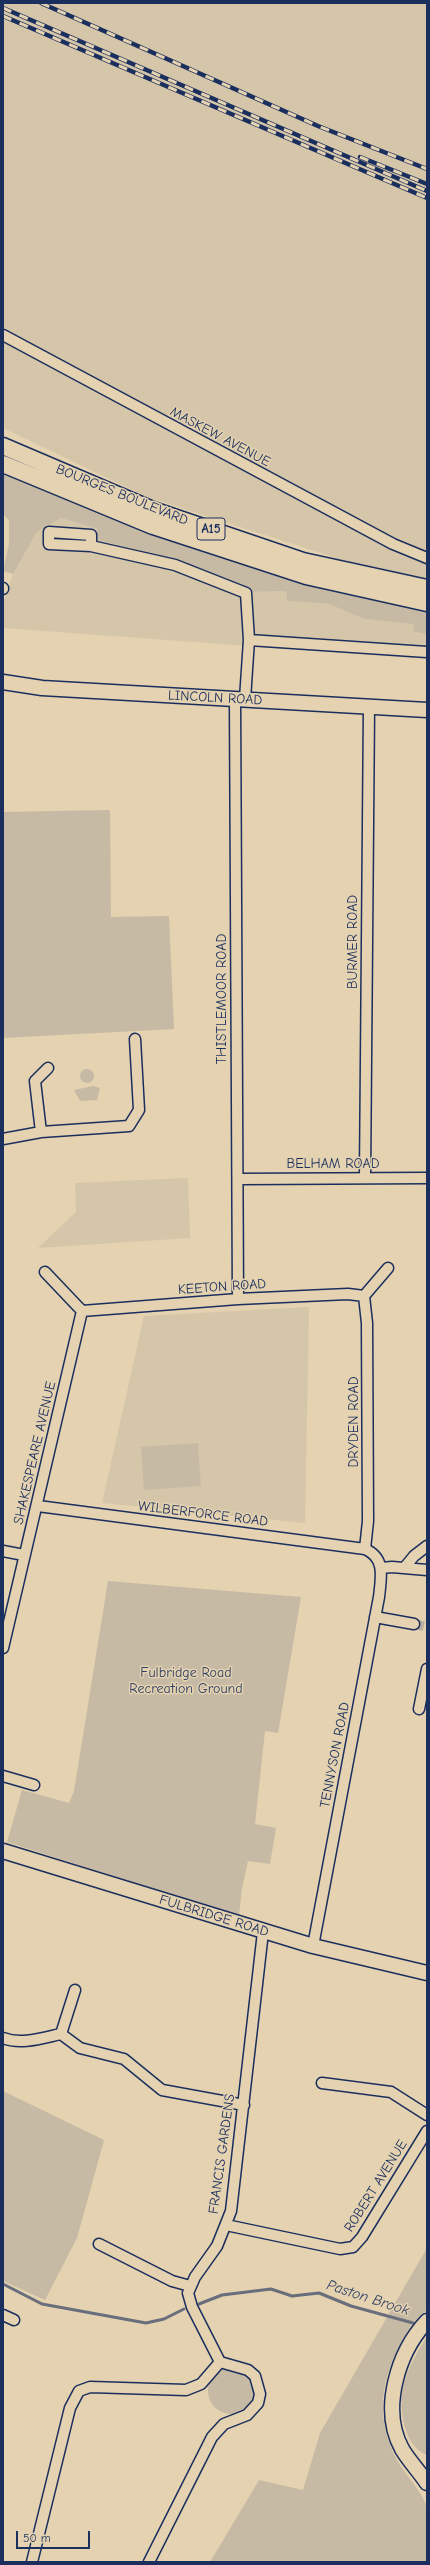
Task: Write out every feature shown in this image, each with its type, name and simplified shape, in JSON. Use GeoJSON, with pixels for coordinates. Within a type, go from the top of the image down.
{"type":"FeatureCollection","features":[{"type":"Feature","properties":{"kind":"main road","name":"BOURGES BOULEVARD"},"geometry":{"type":"LineString","coordinates":[[3,446],[153,510],[288,556],[427,588]]}},
{"type":"Feature","properties":{"kind":"main road","name":"BOURGES BOULEVARD"},"geometry":{"type":"LineString","coordinates":[[3,464],[160,529],[306,576],[427,603]]}},
{"type":"Feature","properties":{"kind":"street","name":"MASKEW AVENUE"},"geometry":{"type":"LineString","coordinates":[[3,335],[386,540],[427,558]]}},
{"type":"Feature","properties":{"kind":"street","name":"THISTLEMOOR ROAD"},"geometry":{"type":"LineString","coordinates":[[90,546],[176,565],[246,593],[249,640],[240,699],[236,1036],[239,1179],[238,1299]]}},
{"type":"Feature","properties":{"kind":"street"},"geometry":{"type":"LineString","coordinates":[[249,640],[427,652]]}},
{"type":"Feature","properties":{"kind":"street","name":"LINCOLN ROAD"},"geometry":{"type":"LineString","coordinates":[[3,682],[42,688],[427,710]]}},
{"type":"Feature","properties":{"kind":"street","name":"BURMER ROAD"},"geometry":{"type":"LineString","coordinates":[[365,1177],[369,707]]}},
{"type":"Feature","properties":{"kind":"street"},"geometry":{"type":"LineString","coordinates":[[3,1139],[41,1132],[129,1126],[139,1110],[135,1039]]}},
{"type":"Feature","properties":{"kind":"street"},"geometry":{"type":"LineString","coordinates":[[41,1132],[35,1081],[48,1068]]}},
{"type":"Feature","properties":{"kind":"street","name":"BELHAM ROAD"},"geometry":{"type":"LineString","coordinates":[[239,1179],[365,1177],[427,1178]]}},
{"type":"Feature","properties":{"kind":"street"},"geometry":{"type":"LineString","coordinates":[[364,1296],[388,1268]]}},
{"type":"Feature","properties":{"kind":"street"},"geometry":{"type":"LineString","coordinates":[[45,1272],[82,1311]]}},
{"type":"Feature","properties":{"kind":"street","name":"KEETON ROAD"},"geometry":{"type":"LineString","coordinates":[[82,1311],[238,1299],[348,1294],[364,1296]]}},
{"type":"Feature","properties":{"kind":"street","name":"DRYDEN ROAD"},"geometry":{"type":"LineString","coordinates":[[364,1296],[368,1331],[368,1521],[365,1549]]}},
{"type":"Feature","properties":{"kind":"street","name":"SHAKESPEARE AVENUE"},"geometry":{"type":"LineString","coordinates":[[3,1648],[24,1555],[38,1506],[82,1311]]}},
{"type":"Feature","properties":{"kind":"street","name":"WILBERFORCE ROAD"},"geometry":{"type":"LineString","coordinates":[[38,1506],[365,1549]]}},
{"type":"Feature","properties":{"kind":"street"},"geometry":{"type":"LineString","coordinates":[[405,1567],[414,1556],[427,1546]]}},
{"type":"Feature","properties":{"kind":"street"},"geometry":{"type":"LineString","coordinates":[[365,1549],[376,1556],[381,1568],[405,1567],[427,1570]]}},
{"type":"Feature","properties":{"kind":"street"},"geometry":{"type":"LineString","coordinates":[[3,1551],[24,1555]]}},
{"type":"Feature","properties":{"kind":"street","name":"TENNYSON ROAD"},"geometry":{"type":"LineString","coordinates":[[313,1946],[375,1617],[381,1568]]}},
{"type":"Feature","properties":{"kind":"street"},"geometry":{"type":"LineString","coordinates":[[375,1617],[414,1624]]}},
{"type":"Feature","properties":{"kind":"street"},"geometry":{"type":"LineString","coordinates":[[419,1709],[427,1669]]}},
{"type":"Feature","properties":{"kind":"street"},"geometry":{"type":"LineString","coordinates":[[3,1776],[34,1785]]}},
{"type":"Feature","properties":{"kind":"street","name":"FULBRIDGE ROAD"},"geometry":{"type":"LineString","coordinates":[[3,1851],[263,1932],[313,1946],[427,1973]]}},
{"type":"Feature","properties":{"kind":"street","name":"FRANCIS GARDENS"},"geometry":{"type":"LineString","coordinates":[[190,2286],[217,2246],[230,2211],[244,2105],[263,1932]]}},
{"type":"Feature","properties":{"kind":"street"},"geometry":{"type":"LineString","coordinates":[[61,2034],[74,1990]]}},
{"type":"Feature","properties":{"kind":"street"},"geometry":{"type":"LineString","coordinates":[[3,2038],[12,2041],[36,2040],[61,2034],[80,2048],[124,2060],[162,2090],[244,2105]]}},
{"type":"Feature","properties":{"kind":"street"},"geometry":{"type":"LineString","coordinates":[[322,2083],[391,2092],[427,2115]]}},
{"type":"Feature","properties":{"kind":"street","name":"ROBERT AVENUE"},"geometry":{"type":"LineString","coordinates":[[226,2225],[340,2249],[353,2247],[362,2237],[427,2131]]}},
{"type":"Feature","properties":{"kind":"street"},"geometry":{"type":"LineString","coordinates":[[99,2244],[172,2281],[190,2286],[188,2293],[192,2307],[220,2362],[248,2370],[255,2376],[260,2385],[258,2403],[247,2415],[224,2424],[212,2436],[149,2562]]}},
{"type":"Feature","properties":{"kind":"street"},"geometry":{"type":"LineString","coordinates":[[3,2315],[14,2320]]}},
{"type":"Feature","properties":{"kind":"street"},"geometry":{"type":"LineString","coordinates":[[425,2476],[401,2447],[395,2427],[393,2405],[399,2364],[417,2331],[427,2321]]}},
{"type":"Feature","properties":{"kind":"street"},"geometry":{"type":"LineString","coordinates":[[32,2562],[70,2408],[78,2391],[90,2387],[186,2390],[201,2384],[220,2362]]}},
{"type":"Feature","properties":{"kind":"shaded area"},"geometry":{"type":"Polygon","coordinates":[[[3,3],[427,3],[427,583],[386,574],[147,497],[3,428],[3,338],[17,335],[3,328],[3,3]]]}},
{"type":"Feature","properties":{"kind":"shaded area"},"geometry":{"type":"Polygon","coordinates":[[[61,518],[98,529],[95,539],[177,560],[244,585],[252,592],[286,591],[287,601],[329,604],[364,619],[414,624],[414,632],[427,634],[427,659],[3,628],[3,604],[13,574],[37,532],[61,518]]]}},
{"type":"Feature","properties":{"kind":"shaded area"},"geometry":{"type":"Polygon","coordinates":[[[188,1178],[190,1238],[38,1248],[76,1212],[75,1183],[188,1178]]]}},
{"type":"Feature","properties":{"kind":"shaded area"},"geometry":{"type":"Polygon","coordinates":[[[309,1307],[305,1523],[102,1503],[144,1316],[309,1307]]]}},
{"type":"Feature","properties":{"kind":"green space"},"geometry":{"type":"Polygon","coordinates":[[[3,471],[367,598],[427,612],[427,634],[414,632],[413,624],[364,619],[329,604],[287,601],[286,591],[252,592],[244,585],[177,560],[94,539],[98,529],[61,518],[37,532],[13,574],[3,571],[9,544],[9,520],[3,514],[3,471]]]}},
{"type":"Feature","properties":{"kind":"green space"},"geometry":{"type":"Polygon","coordinates":[[[110,810],[111,917],[169,916],[174,1029],[3,1038],[3,812],[110,810]]]}},
{"type":"Feature","properties":{"kind":"green space"},"geometry":{"type":"Polygon","coordinates":[[[84,1069],[90,1069],[94,1073],[94,1079],[90,1083],[84,1083],[80,1079],[80,1073],[84,1069]]]}},
{"type":"Feature","properties":{"kind":"green space"},"geometry":{"type":"Polygon","coordinates":[[[93,1086],[100,1088],[97,1100],[80,1101],[74,1090],[93,1086]]]}},
{"type":"Feature","properties":{"kind":"green space"},"geometry":{"type":"Polygon","coordinates":[[[198,1443],[201,1486],[144,1490],[141,1447],[198,1443]]]}},
{"type":"Feature","properties":{"kind":"green space","name":"Fulbridge Road Recreation Ground"},"geometry":{"type":"Polygon","coordinates":[[[108,1581],[301,1597],[278,1733],[265,1731],[255,1824],[276,1828],[270,1864],[248,1861],[242,1888],[239,1916],[7,1842],[22,1790],[69,1803],[74,1791],[108,1581]]]}},
{"type":"Feature","properties":{"kind":"green space"},"geometry":{"type":"Polygon","coordinates":[[[3,2091],[104,2140],[77,2238],[45,2300],[3,2281],[3,2091]]]}},
{"type":"Feature","properties":{"kind":"green space"},"geometry":{"type":"Polygon","coordinates":[[[427,2248],[427,2310],[401,2344],[392,2362],[386,2380],[383,2400],[384,2419],[388,2440],[397,2460],[421,2495],[427,2507],[427,2562],[210,2562],[259,2480],[303,2490],[320,2433],[427,2248]]]}},
{"type":"Feature","properties":{"kind":"green space"},"geometry":{"type":"Polygon","coordinates":[[[427,2336],[427,2455],[419,2451],[408,2435],[404,2426],[401,2405],[403,2387],[407,2374],[413,2360],[427,2336]]]}},
{"type":"Feature","properties":{"kind":"green space"},"geometry":{"type":"Polygon","coordinates":[[[231,2368],[244,2372],[250,2378],[254,2391],[250,2404],[244,2410],[231,2414],[218,2410],[212,2404],[208,2391],[212,2378],[218,2372],[231,2368]]]}},
{"type":"Feature","properties":{"kind":"waterway","name":"Paston Brook"},"geometry":{"type":"LineString","coordinates":[[3,2284],[42,2304],[146,2323],[164,2319],[184,2309]]}},
{"type":"Feature","properties":{"kind":"waterway","name":"Paston Brook"},"geometry":{"type":"LineString","coordinates":[[199,2304],[222,2295],[271,2289],[292,2296],[319,2293],[351,2306],[413,2323]]}},
{"type":"Feature","properties":{"kind":"tunnel"},"geometry":{"type":"LineString","coordinates":[[414,1624],[427,1627]]}},
{"type":"Feature","properties":{"kind":"railway"},"geometry":{"type":"LineString","coordinates":[[41,3],[318,126],[427,169]]}},
{"type":"Feature","properties":{"kind":"railway"},"geometry":{"type":"LineString","coordinates":[[3,8],[427,191]]}},
{"type":"Feature","properties":{"kind":"railway"},"geometry":{"type":"LineString","coordinates":[[3,16],[427,198]]}},
{"type":"Feature","properties":{"kind":"railway"},"geometry":{"type":"LineString","coordinates":[[360,157],[427,184]]}}]}
